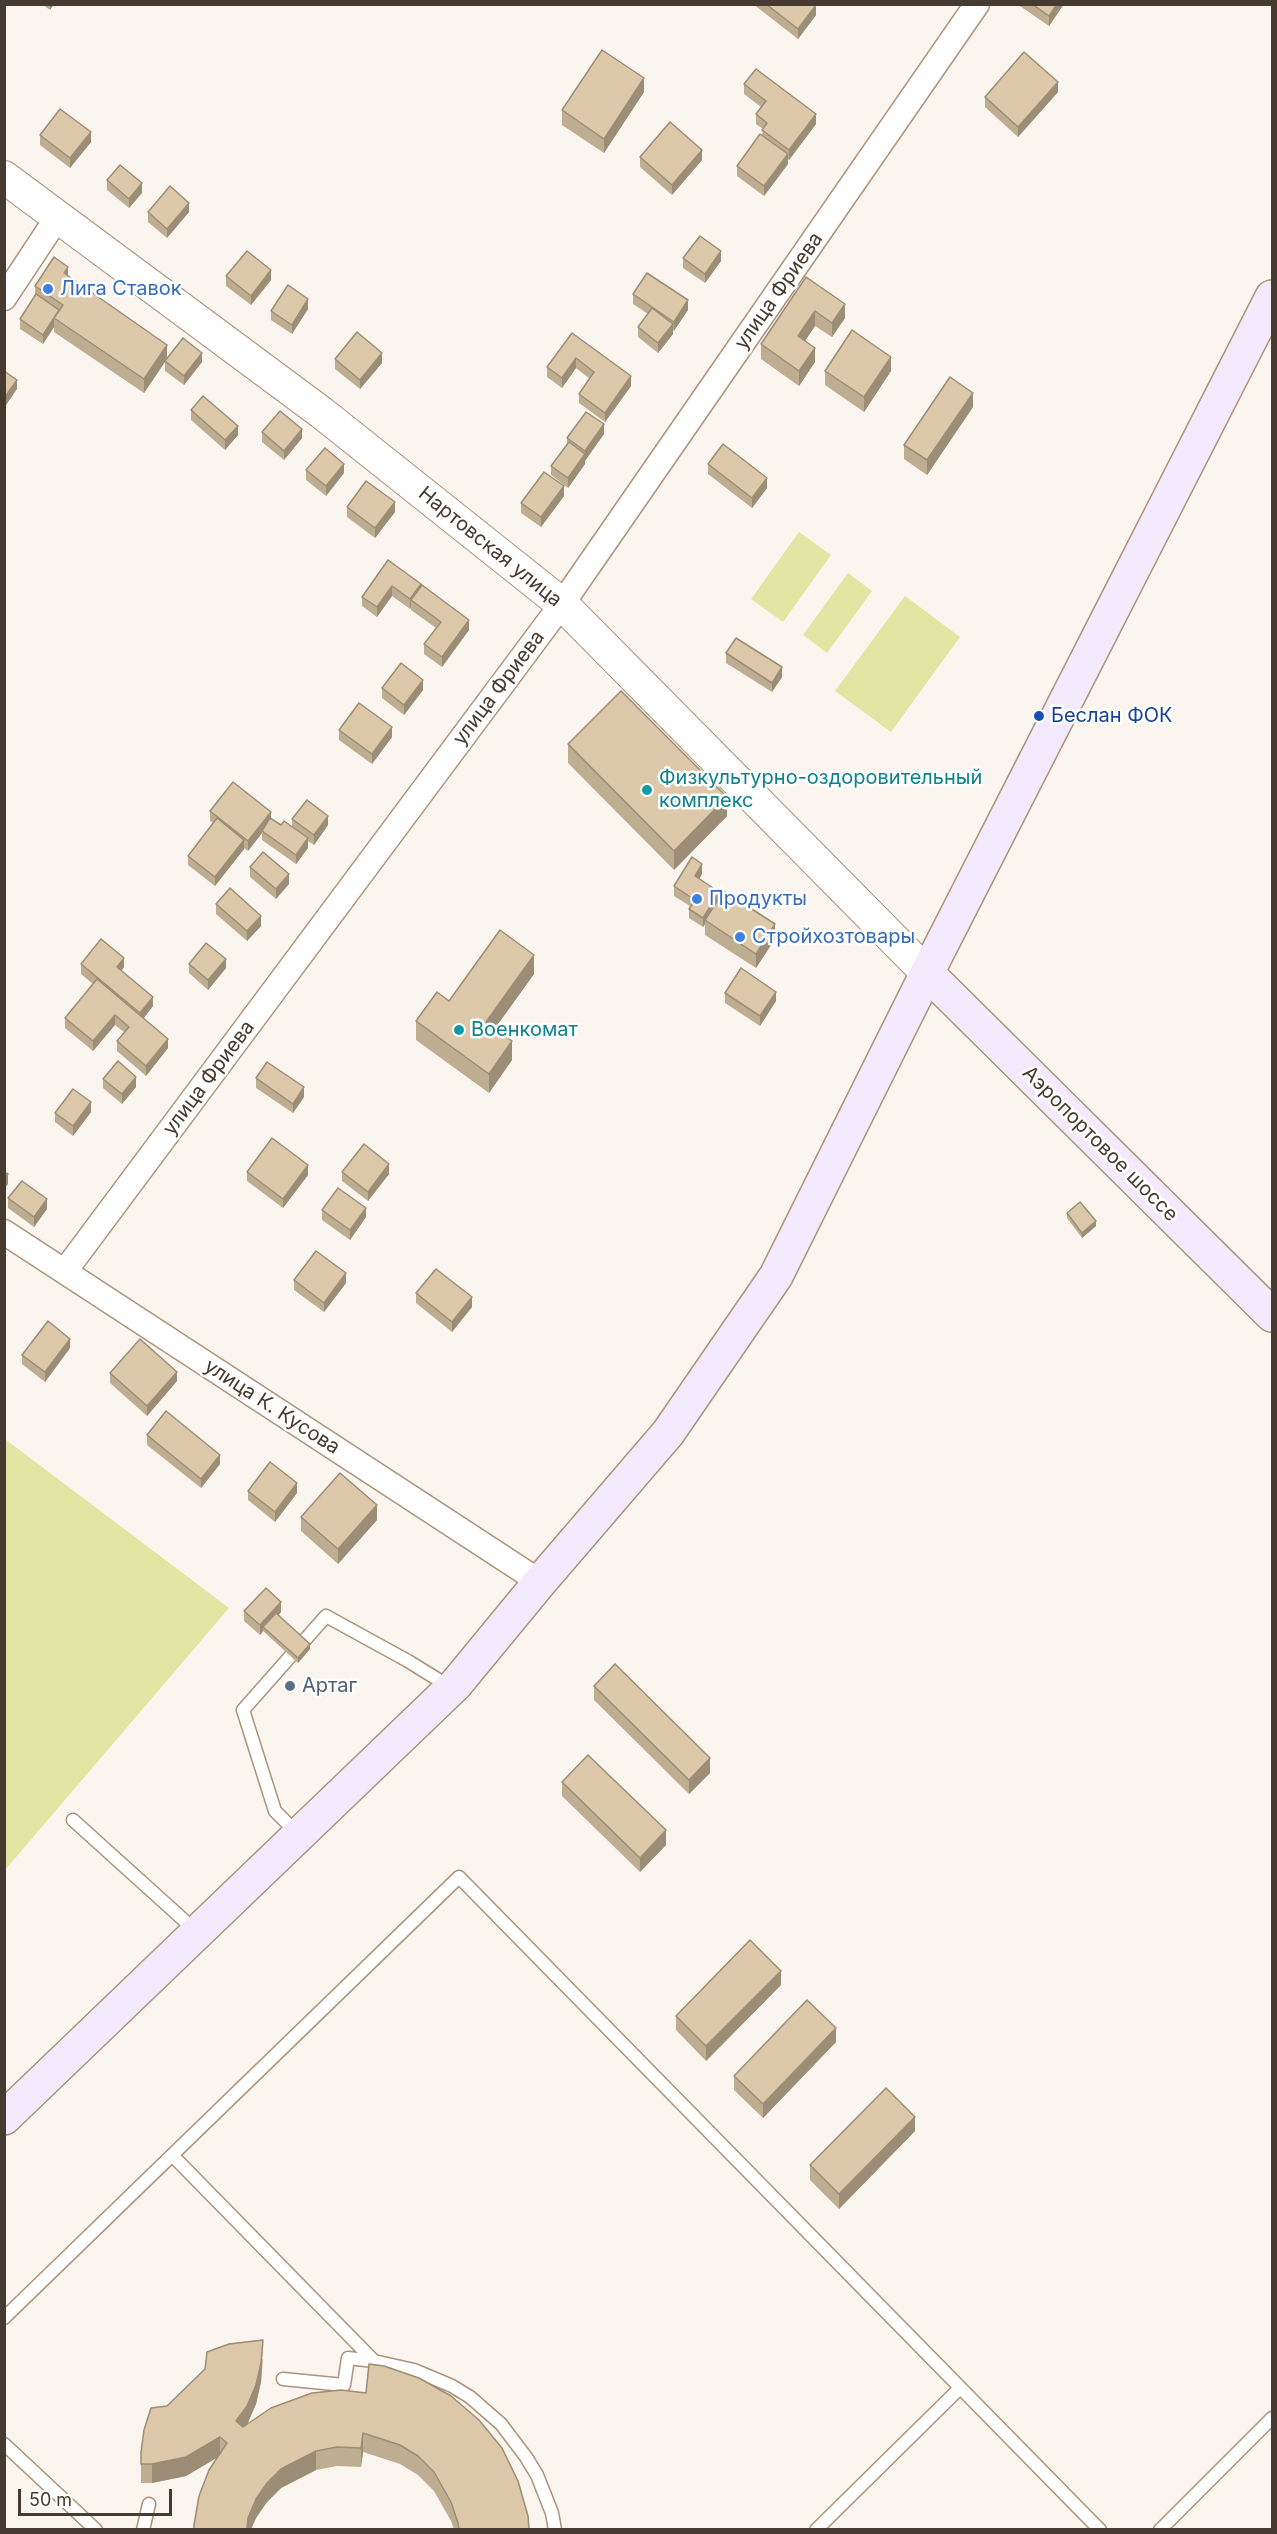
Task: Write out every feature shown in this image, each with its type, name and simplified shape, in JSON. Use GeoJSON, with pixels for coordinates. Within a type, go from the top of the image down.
{"type":"FeatureCollection","features":[{"type":"Feature","properties":{"kind":"main road"},"geometry":{"type":"LineString","coordinates":[[4,2118],[451,1688],[668,1433],[776,1276],[927,973],[1272,297]]}},
{"type":"Feature","properties":{"kind":"main road","name":"Аэропортовое шоссе"},"geometry":{"type":"LineString","coordinates":[[927,973],[1272,1315]]}},
{"type":"Feature","properties":{"kind":"street","name":"улица Фриева"},"geometry":{"type":"LineString","coordinates":[[65,1271],[562,604],[977,4]]}},
{"type":"Feature","properties":{"kind":"street","name":"Нартовская улица"},"geometry":{"type":"LineString","coordinates":[[4,177],[59,215],[322,413],[562,604],[927,973]]}},
{"type":"Feature","properties":{"kind":"street"},"geometry":{"type":"LineString","coordinates":[[4,298],[59,215]]}},
{"type":"Feature","properties":{"kind":"street","name":"улица К. Кусова"},"geometry":{"type":"LineString","coordinates":[[4,1232],[540,1582]]}},
{"type":"Feature","properties":{"kind":"lane"},"geometry":{"type":"LineString","coordinates":[[298,1835],[275,1811],[243,1710],[326,1616],[408,1661],[451,1688]]}},
{"type":"Feature","properties":{"kind":"lane"},"geometry":{"type":"LineString","coordinates":[[73,1820],[198,1932]]}},
{"type":"Feature","properties":{"kind":"lane"},"geometry":{"type":"LineString","coordinates":[[4,2318],[459,1878],[1100,2529]]}},
{"type":"Feature","properties":{"kind":"lane"},"geometry":{"type":"LineString","coordinates":[[172,2155],[374,2361]]}},
{"type":"Feature","properties":{"kind":"lane"},"geometry":{"type":"LineString","coordinates":[[283,2379],[344,2385],[349,2335]]}},
{"type":"Feature","properties":{"kind":"lane"},"geometry":{"type":"LineString","coordinates":[[348,2358],[394,2364],[434,2377],[461,2392],[486,2410],[501,2424],[526,2457],[545,2494],[555,2529]]}},
{"type":"Feature","properties":{"kind":"lane"},"geometry":{"type":"LineString","coordinates":[[816,2529],[960,2388]]}},
{"type":"Feature","properties":{"kind":"lane"},"geometry":{"type":"LineString","coordinates":[[1160,2529],[1272,2418]]}},
{"type":"Feature","properties":{"kind":"lane"},"geometry":{"type":"LineString","coordinates":[[4,2444],[96,2529]]}},
{"type":"Feature","properties":{"kind":"lane"},"geometry":{"type":"LineString","coordinates":[[143,2529],[149,2504]]}},
{"type":"Feature","properties":{"kind":"green space"},"geometry":{"type":"Polygon","coordinates":[[[799,532],[831,555],[783,622],[751,599],[799,532]]]}},
{"type":"Feature","properties":{"kind":"green space"},"geometry":{"type":"Polygon","coordinates":[[[848,573],[872,591],[827,653],[803,635],[848,573]]]}},
{"type":"Feature","properties":{"kind":"green space"},"geometry":{"type":"Polygon","coordinates":[[[905,596],[960,637],[891,732],[835,691],[905,596]]]}},
{"type":"Feature","properties":{"kind":"green space"},"geometry":{"type":"Polygon","coordinates":[[[5,1439],[229,1608],[5,1870],[5,1439]]]}},
{"type":"Feature","properties":{"kind":"building"},"geometry":{"type":"Polygon","coordinates":[[[766,4],[815,4],[816,5],[798,29],[766,4]]]}},
{"type":"Feature","properties":{"kind":"building"},"geometry":{"type":"Polygon","coordinates":[[[1032,4],[1057,4],[1049,16],[1032,4]]]}},
{"type":"Feature","properties":{"kind":"building"},"geometry":{"type":"Polygon","coordinates":[[[602,50],[644,78],[604,139],[562,110],[602,50]]]}},
{"type":"Feature","properties":{"kind":"building"},"geometry":{"type":"Polygon","coordinates":[[[1024,52],[1058,82],[1018,127],[985,97],[1024,52]]]}},
{"type":"Feature","properties":{"kind":"building"},"geometry":{"type":"Polygon","coordinates":[[[756,69],[816,114],[789,150],[762,130],[767,123],[756,114],[766,101],[744,84],[756,69]]]}},
{"type":"Feature","properties":{"kind":"building"},"geometry":{"type":"Polygon","coordinates":[[[60,109],[91,132],[70,158],[40,135],[60,109]]]}},
{"type":"Feature","properties":{"kind":"building"},"geometry":{"type":"Polygon","coordinates":[[[670,122],[702,150],[672,185],[640,157],[670,122]]]}},
{"type":"Feature","properties":{"kind":"building"},"geometry":{"type":"Polygon","coordinates":[[[760,134],[788,154],[764,186],[737,166],[760,134]]]}},
{"type":"Feature","properties":{"kind":"building"},"geometry":{"type":"Polygon","coordinates":[[[120,165],[142,183],[129,199],[107,180],[120,165]]]}},
{"type":"Feature","properties":{"kind":"building"},"geometry":{"type":"Polygon","coordinates":[[[170,186],[189,203],[167,229],[148,212],[170,186]]]}},
{"type":"Feature","properties":{"kind":"building"},"geometry":{"type":"Polygon","coordinates":[[[700,236],[721,251],[705,274],[683,258],[700,236]]]}},
{"type":"Feature","properties":{"kind":"building"},"geometry":{"type":"Polygon","coordinates":[[[247,251],[271,270],[251,296],[226,276],[247,251]]]}},
{"type":"Feature","properties":{"kind":"building"},"geometry":{"type":"Polygon","coordinates":[[[54,257],[68,267],[64,273],[167,345],[144,379],[54,318],[63,305],[35,286],[54,257]]]}},
{"type":"Feature","properties":{"kind":"building"},"geometry":{"type":"Polygon","coordinates":[[[647,273],[688,300],[674,322],[633,294],[647,273]]]}},
{"type":"Feature","properties":{"kind":"building"},"geometry":{"type":"Polygon","coordinates":[[[806,277],[845,304],[832,323],[815,311],[798,336],[815,348],[799,371],[761,344],[806,277]]]}},
{"type":"Feature","properties":{"kind":"building"},"geometry":{"type":"Polygon","coordinates":[[[288,285],[308,299],[292,325],[271,311],[288,285]]]}},
{"type":"Feature","properties":{"kind":"building"},"geometry":{"type":"Polygon","coordinates":[[[36,294],[59,310],[43,335],[20,319],[36,294]]]}},
{"type":"Feature","properties":{"kind":"building"},"geometry":{"type":"Polygon","coordinates":[[[652,308],[673,324],[658,343],[638,327],[652,308]]]}},
{"type":"Feature","properties":{"kind":"building"},"geometry":{"type":"Polygon","coordinates":[[[852,330],[891,357],[864,397],[825,371],[852,330]]]}},
{"type":"Feature","properties":{"kind":"building"},"geometry":{"type":"Polygon","coordinates":[[[357,332],[382,353],[360,380],[335,359],[357,332]]]}},
{"type":"Feature","properties":{"kind":"building"},"geometry":{"type":"Polygon","coordinates":[[[572,333],[631,376],[605,413],[579,394],[594,372],[576,358],[562,378],[547,367],[572,333]]]}},
{"type":"Feature","properties":{"kind":"building"},"geometry":{"type":"Polygon","coordinates":[[[183,338],[202,353],[184,376],[165,361],[183,338]]]}},
{"type":"Feature","properties":{"kind":"building"},"geometry":{"type":"Polygon","coordinates":[[[4,371],[17,380],[4,398],[4,371]]]}},
{"type":"Feature","properties":{"kind":"building"},"geometry":{"type":"Polygon","coordinates":[[[950,377],[973,393],[927,460],[904,445],[950,377]]]}},
{"type":"Feature","properties":{"kind":"building"},"geometry":{"type":"Polygon","coordinates":[[[203,396],[238,426],[225,440],[191,410],[203,396]]]}},
{"type":"Feature","properties":{"kind":"building"},"geometry":{"type":"Polygon","coordinates":[[[280,411],[302,429],[284,451],[262,432],[280,411]]]}},
{"type":"Feature","properties":{"kind":"building"},"geometry":{"type":"Polygon","coordinates":[[[586,412],[604,424],[585,451],[567,438],[586,412]]]}},
{"type":"Feature","properties":{"kind":"building"},"geometry":{"type":"Polygon","coordinates":[[[569,442],[585,454],[568,478],[551,466],[569,442]]]}},
{"type":"Feature","properties":{"kind":"building"},"geometry":{"type":"Polygon","coordinates":[[[723,444],[767,478],[752,498],[708,464],[723,444]]]}},
{"type":"Feature","properties":{"kind":"building"},"geometry":{"type":"Polygon","coordinates":[[[325,448],[344,464],[326,486],[306,470],[325,448]]]}},
{"type":"Feature","properties":{"kind":"building"},"geometry":{"type":"Polygon","coordinates":[[[544,472],[564,486],[541,517],[521,503],[544,472]]]}},
{"type":"Feature","properties":{"kind":"building"},"geometry":{"type":"Polygon","coordinates":[[[366,481],[395,502],[375,528],[347,507],[366,481]]]}},
{"type":"Feature","properties":{"kind":"building"},"geometry":{"type":"Polygon","coordinates":[[[388,560],[421,584],[410,599],[392,586],[377,607],[362,597],[388,560]]]}},
{"type":"Feature","properties":{"kind":"building"},"geometry":{"type":"Polygon","coordinates":[[[422,585],[469,620],[442,657],[424,644],[441,622],[411,600],[422,585]]]}},
{"type":"Feature","properties":{"kind":"building"},"geometry":{"type":"Polygon","coordinates":[[[736,638],[782,667],[772,683],[726,653],[736,638]]]}},
{"type":"Feature","properties":{"kind":"building"},"geometry":{"type":"Polygon","coordinates":[[[401,663],[423,680],[404,705],[382,688],[401,663]]]}},
{"type":"Feature","properties":{"kind":"building","name":"Физкультурно-оздоровительный комплекс"},"geometry":{"type":"Polygon","coordinates":[[[621,691],[727,797],[674,851],[568,744],[621,691]]]}},
{"type":"Feature","properties":{"kind":"building"},"geometry":{"type":"Polygon","coordinates":[[[359,703],[392,727],[372,754],[339,730],[359,703]]]}},
{"type":"Feature","properties":{"kind":"building"},"geometry":{"type":"Polygon","coordinates":[[[233,782],[271,812],[248,841],[210,811],[233,782]]]}},
{"type":"Feature","properties":{"kind":"building"},"geometry":{"type":"Polygon","coordinates":[[[307,800],[328,816],[314,835],[292,819],[307,800]]]}},
{"type":"Feature","properties":{"kind":"building"},"geometry":{"type":"Polygon","coordinates":[[[217,818],[244,840],[215,877],[188,856],[217,818]]]}},
{"type":"Feature","properties":{"kind":"building"},"geometry":{"type":"Polygon","coordinates":[[[270,818],[281,825],[284,821],[308,838],[296,855],[262,831],[270,818]]]}},
{"type":"Feature","properties":{"kind":"building"},"geometry":{"type":"Polygon","coordinates":[[[263,852],[289,874],[276,889],[250,867],[263,852]]]}},
{"type":"Feature","properties":{"kind":"building","name":"Продукты"},"geometry":{"type":"Polygon","coordinates":[[[692,857],[702,864],[695,876],[719,892],[703,918],[689,909],[695,900],[674,886],[692,857]]]}},
{"type":"Feature","properties":{"kind":"building"},"geometry":{"type":"Polygon","coordinates":[[[230,888],[261,916],[247,931],[216,904],[230,888]]]}},
{"type":"Feature","properties":{"kind":"building"},"geometry":{"type":"Polygon","coordinates":[[[724,891],[775,924],[756,954],[705,920],[724,891]]]}},
{"type":"Feature","properties":{"kind":"building","name":"Военкомат"},"geometry":{"type":"Polygon","coordinates":[[[500,930],[534,955],[486,1022],[512,1041],[489,1074],[416,1021],[437,992],[449,1001],[500,930]]]}},
{"type":"Feature","properties":{"kind":"building"},"geometry":{"type":"Polygon","coordinates":[[[101,939],[124,958],[117,967],[153,997],[140,1013],[81,964],[101,939]]]}},
{"type":"Feature","properties":{"kind":"building"},"geometry":{"type":"Polygon","coordinates":[[[206,943],[226,959],[208,980],[189,964],[206,943]]]}},
{"type":"Feature","properties":{"kind":"building"},"geometry":{"type":"Polygon","coordinates":[[[741,968],[776,992],[760,1016],[725,993],[741,968]]]}},
{"type":"Feature","properties":{"kind":"building"},"geometry":{"type":"Polygon","coordinates":[[[97,979],[168,1039],[146,1066],[117,1041],[129,1027],[115,1015],[93,1041],[65,1018],[97,979]]]}},
{"type":"Feature","properties":{"kind":"building"},"geometry":{"type":"Polygon","coordinates":[[[118,1061],[136,1077],[122,1094],[103,1079],[118,1061]]]}},
{"type":"Feature","properties":{"kind":"building"},"geometry":{"type":"Polygon","coordinates":[[[267,1062],[304,1087],[293,1104],[256,1078],[267,1062]]]}},
{"type":"Feature","properties":{"kind":"building"},"geometry":{"type":"Polygon","coordinates":[[[73,1089],[91,1102],[73,1126],[55,1113],[73,1089]]]}},
{"type":"Feature","properties":{"kind":"building"},"geometry":{"type":"Polygon","coordinates":[[[272,1138],[308,1165],[283,1199],[247,1172],[272,1138]]]}},
{"type":"Feature","properties":{"kind":"building"},"geometry":{"type":"Polygon","coordinates":[[[364,1144],[389,1164],[368,1192],[342,1172],[364,1144]]]}},
{"type":"Feature","properties":{"kind":"building"},"geometry":{"type":"Polygon","coordinates":[[[22,1181],[47,1199],[34,1217],[8,1198],[22,1181]]]}},
{"type":"Feature","properties":{"kind":"building"},"geometry":{"type":"Polygon","coordinates":[[[338,1188],[366,1208],[350,1230],[322,1210],[338,1188]]]}},
{"type":"Feature","properties":{"kind":"building"},"geometry":{"type":"Polygon","coordinates":[[[1080,1202],[1096,1221],[1082,1233],[1067,1213],[1080,1202]]]}},
{"type":"Feature","properties":{"kind":"building"},"geometry":{"type":"Polygon","coordinates":[[[316,1251],[346,1273],[324,1303],[294,1280],[316,1251]]]}},
{"type":"Feature","properties":{"kind":"building"},"geometry":{"type":"Polygon","coordinates":[[[436,1269],[472,1297],[452,1322],[416,1293],[436,1269]]]}},
{"type":"Feature","properties":{"kind":"building"},"geometry":{"type":"Polygon","coordinates":[[[48,1321],[70,1339],[45,1372],[22,1355],[48,1321]]]}},
{"type":"Feature","properties":{"kind":"building"},"geometry":{"type":"Polygon","coordinates":[[[140,1339],[177,1372],[147,1406],[110,1373],[140,1339]]]}},
{"type":"Feature","properties":{"kind":"building"},"geometry":{"type":"Polygon","coordinates":[[[166,1411],[220,1455],[201,1479],[147,1435],[166,1411]]]}},
{"type":"Feature","properties":{"kind":"building"},"geometry":{"type":"Polygon","coordinates":[[[270,1462],[297,1483],[275,1512],[248,1491],[270,1462]]]}},
{"type":"Feature","properties":{"kind":"building"},"geometry":{"type":"Polygon","coordinates":[[[340,1473],[377,1505],[338,1549],[301,1517],[340,1473]]]}},
{"type":"Feature","properties":{"kind":"building"},"geometry":{"type":"Polygon","coordinates":[[[266,1588],[281,1602],[260,1625],[244,1611],[266,1588]]]}},
{"type":"Feature","properties":{"kind":"building"},"geometry":{"type":"Polygon","coordinates":[[[276,1613],[310,1644],[298,1658],[263,1627],[276,1613]]]}},
{"type":"Feature","properties":{"kind":"building"},"geometry":{"type":"Polygon","coordinates":[[[615,1664],[710,1758],[689,1780],[594,1686],[615,1664]]]}},
{"type":"Feature","properties":{"kind":"building"},"geometry":{"type":"Polygon","coordinates":[[[588,1755],[666,1830],[640,1858],[562,1782],[588,1755]]]}},
{"type":"Feature","properties":{"kind":"building"},"geometry":{"type":"Polygon","coordinates":[[[750,1940],[781,1971],[706,2046],[676,2016],[750,1940]]]}},
{"type":"Feature","properties":{"kind":"building"},"geometry":{"type":"Polygon","coordinates":[[[807,2000],[836,2028],[763,2104],[734,2076],[807,2000]]]}},
{"type":"Feature","properties":{"kind":"building"},"geometry":{"type":"Polygon","coordinates":[[[886,2088],[915,2117],[839,2194],[810,2165],[886,2088]]]}},
{"type":"Feature","properties":{"kind":"building"},"geometry":{"type":"Polygon","coordinates":[[[263,2340],[256,2385],[247,2406],[236,2421],[243,2427],[271,2408],[312,2393],[341,2390],[366,2393],[369,2364],[384,2366],[419,2378],[451,2396],[479,2420],[502,2448],[518,2481],[528,2516],[529,2529],[459,2529],[451,2502],[434,2472],[418,2456],[400,2445],[363,2433],[361,2448],[337,2447],[316,2451],[281,2469],[256,2499],[248,2518],[247,2529],[194,2529],[199,2496],[209,2470],[227,2443],[220,2437],[186,2457],[141,2464],[144,2430],[151,2408],[167,2406],[205,2369],[207,2352],[229,2344],[263,2340]]]}},
{"type":"Feature","properties":{"kind":"place","name":"Лига Ставок"},"geometry":{"type":"Point","coordinates":[48,289]}},
{"type":"Feature","properties":{"kind":"place","name":"Беслан ФОК"},"geometry":{"type":"Point","coordinates":[1039,716]}},
{"type":"Feature","properties":{"kind":"place","name":"Физкультурно-оздоровительный комплекс"},"geometry":{"type":"Point","coordinates":[647,790]}},
{"type":"Feature","properties":{"kind":"place","name":"Продукты"},"geometry":{"type":"Point","coordinates":[697,899]}},
{"type":"Feature","properties":{"kind":"place","name":"Стройхозтовары"},"geometry":{"type":"Point","coordinates":[740,937]}},
{"type":"Feature","properties":{"kind":"place","name":"Военкомат"},"geometry":{"type":"Point","coordinates":[459,1030]}},
{"type":"Feature","properties":{"kind":"place","name":"Артаг"},"geometry":{"type":"Point","coordinates":[290,1686]}}]}
